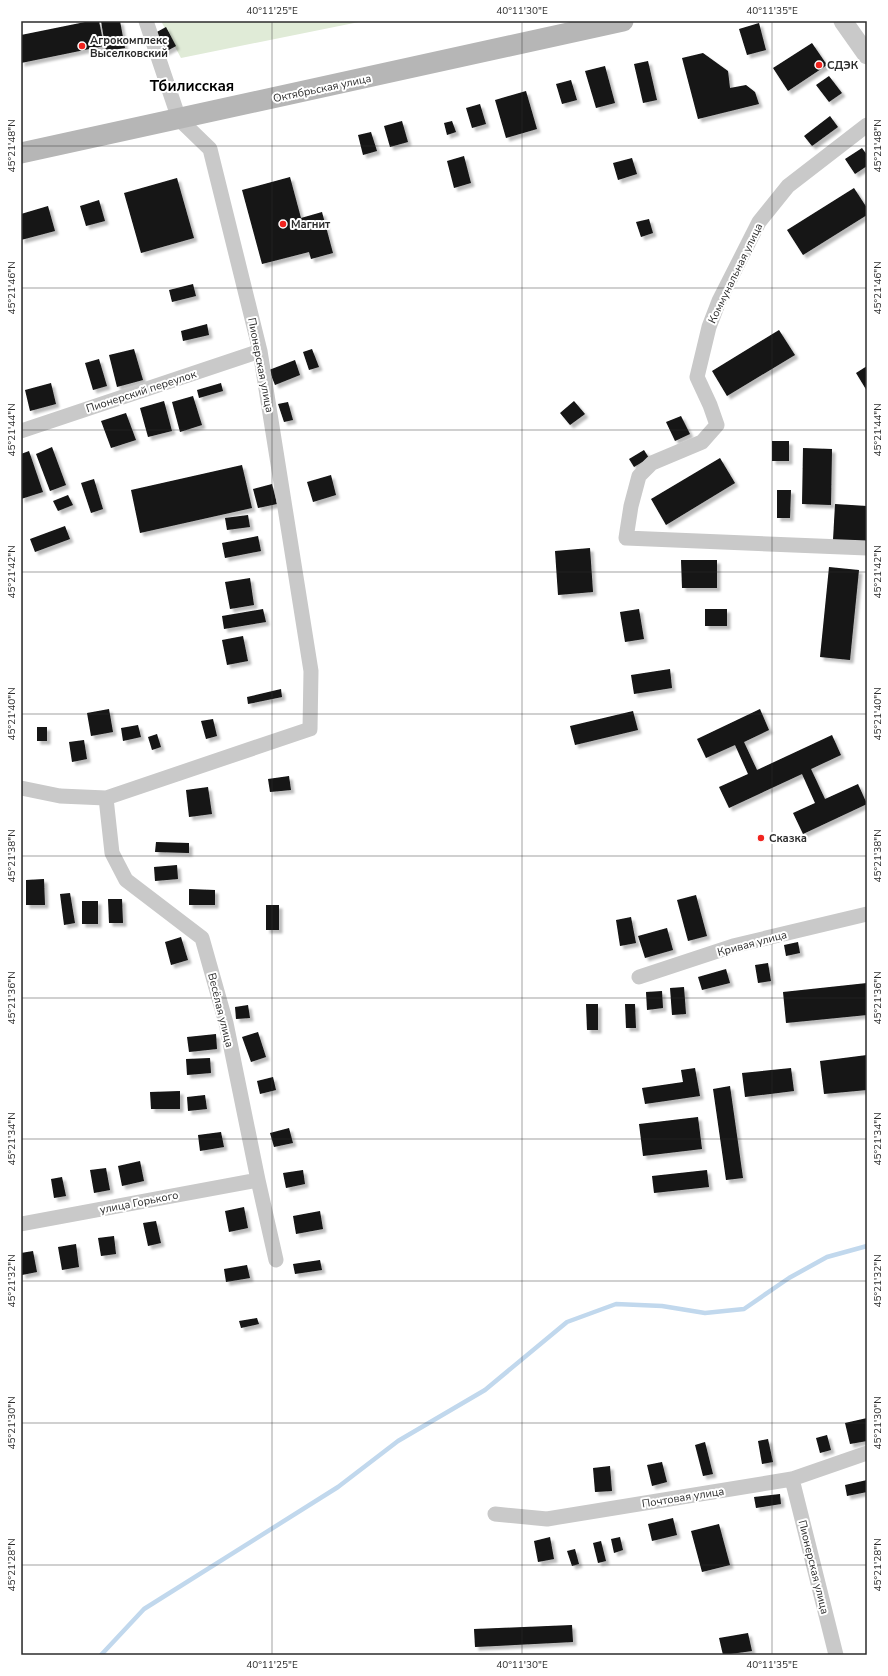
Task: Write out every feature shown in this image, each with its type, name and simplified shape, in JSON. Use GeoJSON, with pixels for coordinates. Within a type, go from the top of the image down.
{"type":"FeatureCollection","features":[{"type":"Feature","properties":{"kind":"main road","name":"Октябрьская улица"},"geometry":{"type":"LineString","coordinates":[[21,153],[623,21]]}},
{"type":"Feature","properties":{"kind":"street","name":"Пионерская улица"},"geometry":{"type":"LineString","coordinates":[[106,798],[310,729],[311,671],[260,351],[210,149],[179,119],[146,21]]}},
{"type":"Feature","properties":{"kind":"street"},"geometry":{"type":"LineString","coordinates":[[843,21],[867,56]]}},
{"type":"Feature","properties":{"kind":"street","name":"Коммунальная улица"},"geometry":{"type":"LineString","coordinates":[[867,125],[788,186],[759,222],[719,301],[709,327],[697,377],[710,405],[717,425],[702,442],[652,464],[639,476],[631,506],[626,538],[867,548]]}},
{"type":"Feature","properties":{"kind":"street","name":"Пионерский переулок"},"geometry":{"type":"LineString","coordinates":[[21,431],[260,351]]}},
{"type":"Feature","properties":{"kind":"street"},"geometry":{"type":"LineString","coordinates":[[21,788],[60,796],[106,798]]}},
{"type":"Feature","properties":{"kind":"street","name":"Весёлая улица"},"geometry":{"type":"LineString","coordinates":[[106,798],[112,853],[126,880],[202,938],[226,1023],[276,1260]]}},
{"type":"Feature","properties":{"kind":"street","name":"Кривая улица"},"geometry":{"type":"LineString","coordinates":[[639,977],[733,946],[867,914]]}},
{"type":"Feature","properties":{"kind":"street","name":"улица Горького"},"geometry":{"type":"LineString","coordinates":[[21,1224],[258,1180]]}},
{"type":"Feature","properties":{"kind":"street","name":"Почтовая улица"},"geometry":{"type":"LineString","coordinates":[[494,1514],[547,1519],[792,1479],[867,1453]]}},
{"type":"Feature","properties":{"kind":"street","name":"Пионерская улица"},"geometry":{"type":"LineString","coordinates":[[792,1479],[836,1655]]}},
{"type":"Feature","properties":{"kind":"green space"},"geometry":{"type":"Polygon","coordinates":[[[161,21],[364,21],[181,58],[161,21]]]}},
{"type":"Feature","properties":{"kind":"building"},"geometry":{"type":"Polygon","coordinates":[[[90,21],[99,21],[104,46],[21,63],[21,35],[90,21]]]}},
{"type":"Feature","properties":{"kind":"building"},"geometry":{"type":"Polygon","coordinates":[[[101,21],[120,21],[125,48],[106,51],[101,21]]]}},
{"type":"Feature","properties":{"kind":"building"},"geometry":{"type":"Polygon","coordinates":[[[759,23],[766,50],[747,55],[739,29],[759,23]]]}},
{"type":"Feature","properties":{"kind":"building"},"geometry":{"type":"Polygon","coordinates":[[[166,27],[176,46],[165,52],[155,33],[166,27]]]}},
{"type":"Feature","properties":{"kind":"building"},"geometry":{"type":"Polygon","coordinates":[[[812,43],[827,65],[788,91],[773,68],[812,43]]]}},
{"type":"Feature","properties":{"kind":"building"},"geometry":{"type":"Polygon","coordinates":[[[703,53],[728,71],[730,88],[746,85],[755,92],[759,104],[698,119],[682,58],[703,53]]]}},
{"type":"Feature","properties":{"kind":"building"},"geometry":{"type":"Polygon","coordinates":[[[648,61],[657,100],[643,103],[634,64],[648,61]]]}},
{"type":"Feature","properties":{"kind":"building"},"geometry":{"type":"Polygon","coordinates":[[[605,66],[615,103],[596,108],[585,71],[605,66]]]}},
{"type":"Feature","properties":{"kind":"building"},"geometry":{"type":"Polygon","coordinates":[[[829,76],[842,93],[829,102],[816,85],[829,76]]]}},
{"type":"Feature","properties":{"kind":"building"},"geometry":{"type":"Polygon","coordinates":[[[571,80],[577,100],[562,104],[556,84],[571,80]]]}},
{"type":"Feature","properties":{"kind":"building"},"geometry":{"type":"Polygon","coordinates":[[[526,91],[537,129],[506,138],[495,100],[526,91]]]}},
{"type":"Feature","properties":{"kind":"building"},"geometry":{"type":"Polygon","coordinates":[[[480,104],[486,124],[472,128],[466,108],[480,104]]]}},
{"type":"Feature","properties":{"kind":"building"},"geometry":{"type":"Polygon","coordinates":[[[830,116],[838,127],[812,146],[804,136],[830,116]]]}},
{"type":"Feature","properties":{"kind":"building"},"geometry":{"type":"Polygon","coordinates":[[[402,121],[408,142],[390,147],[384,126],[402,121]]]}},
{"type":"Feature","properties":{"kind":"building"},"geometry":{"type":"Polygon","coordinates":[[[452,121],[456,132],[447,135],[444,123],[452,121]]]}},
{"type":"Feature","properties":{"kind":"building"},"geometry":{"type":"Polygon","coordinates":[[[371,132],[377,151],[363,155],[358,135],[371,132]]]}},
{"type":"Feature","properties":{"kind":"building"},"geometry":{"type":"Polygon","coordinates":[[[862,148],[867,155],[867,166],[855,174],[845,159],[862,148]]]}},
{"type":"Feature","properties":{"kind":"building"},"geometry":{"type":"Polygon","coordinates":[[[464,156],[471,183],[454,188],[447,161],[464,156]]]}},
{"type":"Feature","properties":{"kind":"building"},"geometry":{"type":"Polygon","coordinates":[[[632,158],[637,174],[618,180],[613,163],[632,158]]]}},
{"type":"Feature","properties":{"kind":"building"},"geometry":{"type":"Polygon","coordinates":[[[290,177],[301,218],[322,212],[333,253],[311,259],[309,252],[262,264],[242,190],[290,177]]]}},
{"type":"Feature","properties":{"kind":"building"},"geometry":{"type":"Polygon","coordinates":[[[177,178],[194,238],[141,253],[124,193],[177,178]]]}},
{"type":"Feature","properties":{"kind":"building"},"geometry":{"type":"Polygon","coordinates":[[[854,188],[867,208],[867,215],[803,255],[787,230],[854,188]]]}},
{"type":"Feature","properties":{"kind":"building"},"geometry":{"type":"Polygon","coordinates":[[[99,200],[105,221],[86,226],[80,206],[99,200]]]}},
{"type":"Feature","properties":{"kind":"building"},"geometry":{"type":"Polygon","coordinates":[[[48,206],[55,231],[21,240],[21,214],[48,206]]]}},
{"type":"Feature","properties":{"kind":"building"},"geometry":{"type":"Polygon","coordinates":[[[649,219],[653,233],[641,237],[636,222],[649,219]]]}},
{"type":"Feature","properties":{"kind":"building"},"geometry":{"type":"Polygon","coordinates":[[[193,284],[196,296],[172,302],[169,290],[193,284]]]}},
{"type":"Feature","properties":{"kind":"building"},"geometry":{"type":"Polygon","coordinates":[[[207,324],[209,335],[183,341],[181,331],[207,324]]]}},
{"type":"Feature","properties":{"kind":"building"},"geometry":{"type":"Polygon","coordinates":[[[779,330],[795,355],[727,396],[712,371],[779,330]]]}},
{"type":"Feature","properties":{"kind":"building"},"geometry":{"type":"Polygon","coordinates":[[[134,349],[143,380],[117,387],[109,355],[134,349]]]}},
{"type":"Feature","properties":{"kind":"building"},"geometry":{"type":"Polygon","coordinates":[[[312,349],[319,367],[309,370],[303,352],[312,349]]]}},
{"type":"Feature","properties":{"kind":"building"},"geometry":{"type":"Polygon","coordinates":[[[99,359],[107,386],[93,390],[85,363],[99,359]]]}},
{"type":"Feature","properties":{"kind":"building"},"geometry":{"type":"Polygon","coordinates":[[[295,360],[300,375],[275,385],[269,370],[295,360]]]}},
{"type":"Feature","properties":{"kind":"building"},"geometry":{"type":"Polygon","coordinates":[[[867,366],[867,391],[856,373],[867,366]]]}},
{"type":"Feature","properties":{"kind":"building"},"geometry":{"type":"Polygon","coordinates":[[[51,383],[56,404],[30,411],[25,390],[51,383]]]}},
{"type":"Feature","properties":{"kind":"building"},"geometry":{"type":"Polygon","coordinates":[[[221,383],[223,391],[199,398],[197,390],[221,383]]]}},
{"type":"Feature","properties":{"kind":"building"},"geometry":{"type":"Polygon","coordinates":[[[193,396],[202,425],[180,432],[172,402],[193,396]]]}},
{"type":"Feature","properties":{"kind":"building"},"geometry":{"type":"Polygon","coordinates":[[[164,401],[172,431],[148,437],[140,408],[164,401]]]}},
{"type":"Feature","properties":{"kind":"building"},"geometry":{"type":"Polygon","coordinates":[[[574,401],[585,414],[570,425],[560,413],[574,401]]]}},
{"type":"Feature","properties":{"kind":"building"},"geometry":{"type":"Polygon","coordinates":[[[288,402],[293,420],[284,422],[278,404],[288,402]]]}},
{"type":"Feature","properties":{"kind":"building"},"geometry":{"type":"Polygon","coordinates":[[[126,413],[136,440],[111,448],[101,421],[126,413]]]}},
{"type":"Feature","properties":{"kind":"building"},"geometry":{"type":"Polygon","coordinates":[[[681,416],[690,434],[675,441],[666,422],[681,416]]]}},
{"type":"Feature","properties":{"kind":"building"},"geometry":{"type":"Polygon","coordinates":[[[772,441],[789,441],[789,461],[772,461],[772,441]]]}},
{"type":"Feature","properties":{"kind":"building"},"geometry":{"type":"Polygon","coordinates":[[[52,447],[66,485],[50,491],[36,454],[52,447]]]}},
{"type":"Feature","properties":{"kind":"building"},"geometry":{"type":"Polygon","coordinates":[[[803,448],[832,449],[831,505],[802,504],[803,448]]]}},
{"type":"Feature","properties":{"kind":"building"},"geometry":{"type":"Polygon","coordinates":[[[644,450],[649,458],[634,467],[629,459],[644,450]]]}},
{"type":"Feature","properties":{"kind":"building"},"geometry":{"type":"Polygon","coordinates":[[[29,451],[43,492],[21,499],[21,454],[29,451]]]}},
{"type":"Feature","properties":{"kind":"building"},"geometry":{"type":"Polygon","coordinates":[[[720,458],[735,483],[666,525],[651,499],[720,458]]]}},
{"type":"Feature","properties":{"kind":"building"},"geometry":{"type":"Polygon","coordinates":[[[242,465],[252,508],[140,533],[131,490],[242,465]]]}},
{"type":"Feature","properties":{"kind":"building"},"geometry":{"type":"Polygon","coordinates":[[[331,475],[336,495],[313,502],[307,482],[331,475]]]}},
{"type":"Feature","properties":{"kind":"building"},"geometry":{"type":"Polygon","coordinates":[[[94,479],[103,509],[91,513],[81,483],[94,479]]]}},
{"type":"Feature","properties":{"kind":"building"},"geometry":{"type":"Polygon","coordinates":[[[272,484],[277,504],[258,508],[253,489],[272,484]]]}},
{"type":"Feature","properties":{"kind":"building"},"geometry":{"type":"Polygon","coordinates":[[[777,490],[791,490],[790,518],[777,518],[777,490]]]}},
{"type":"Feature","properties":{"kind":"building"},"geometry":{"type":"Polygon","coordinates":[[[68,495],[73,505],[58,511],[53,501],[68,495]]]}},
{"type":"Feature","properties":{"kind":"building"},"geometry":{"type":"Polygon","coordinates":[[[835,504],[867,506],[867,542],[833,540],[835,504]]]}},
{"type":"Feature","properties":{"kind":"building"},"geometry":{"type":"Polygon","coordinates":[[[248,515],[250,527],[227,530],[225,518],[248,515]]]}},
{"type":"Feature","properties":{"kind":"building"},"geometry":{"type":"Polygon","coordinates":[[[65,526],[70,539],[35,552],[30,539],[65,526]]]}},
{"type":"Feature","properties":{"kind":"building"},"geometry":{"type":"Polygon","coordinates":[[[258,536],[261,551],[225,558],[222,543],[258,536]]]}},
{"type":"Feature","properties":{"kind":"building"},"geometry":{"type":"Polygon","coordinates":[[[590,548],[593,592],[558,595],[555,551],[590,548]]]}},
{"type":"Feature","properties":{"kind":"building"},"geometry":{"type":"Polygon","coordinates":[[[681,560],[717,560],[717,588],[682,588],[681,560]]]}},
{"type":"Feature","properties":{"kind":"building"},"geometry":{"type":"Polygon","coordinates":[[[829,567],[859,570],[850,660],[820,657],[829,567]]]}},
{"type":"Feature","properties":{"kind":"building"},"geometry":{"type":"Polygon","coordinates":[[[250,578],[254,605],[230,609],[225,582],[250,578]]]}},
{"type":"Feature","properties":{"kind":"building"},"geometry":{"type":"Polygon","coordinates":[[[263,609],[266,622],[224,629],[222,616],[263,609]]]}},
{"type":"Feature","properties":{"kind":"building"},"geometry":{"type":"Polygon","coordinates":[[[639,609],[644,639],[625,642],[620,612],[639,609]]]}},
{"type":"Feature","properties":{"kind":"building"},"geometry":{"type":"Polygon","coordinates":[[[705,609],[727,609],[727,626],[705,626],[705,609]]]}},
{"type":"Feature","properties":{"kind":"building"},"geometry":{"type":"Polygon","coordinates":[[[243,636],[248,661],[227,665],[222,640],[243,636]]]}},
{"type":"Feature","properties":{"kind":"building"},"geometry":{"type":"Polygon","coordinates":[[[670,669],[672,688],[634,694],[631,675],[670,669]]]}},
{"type":"Feature","properties":{"kind":"building"},"geometry":{"type":"Polygon","coordinates":[[[281,689],[282,697],[248,704],[247,697],[281,689]]]}},
{"type":"Feature","properties":{"kind":"building"},"geometry":{"type":"Polygon","coordinates":[[[109,709],[113,732],[91,736],[87,713],[109,709]]]}},
{"type":"Feature","properties":{"kind":"building"},"geometry":{"type":"Polygon","coordinates":[[[760,709],[769,730],[744,742],[757,770],[832,735],[841,755],[811,769],[825,799],[858,784],[867,804],[803,834],[793,813],[815,803],[802,774],[729,808],[719,787],[748,774],[735,745],[706,758],[697,739],[760,709]]]}},
{"type":"Feature","properties":{"kind":"building"},"geometry":{"type":"Polygon","coordinates":[[[633,711],[638,730],[575,745],[570,726],[633,711]]]}},
{"type":"Feature","properties":{"kind":"building"},"geometry":{"type":"Polygon","coordinates":[[[213,719],[217,736],[206,739],[201,721],[213,719]]]}},
{"type":"Feature","properties":{"kind":"building"},"geometry":{"type":"Polygon","coordinates":[[[138,725],[141,737],[123,741],[121,728],[138,725]]]}},
{"type":"Feature","properties":{"kind":"building"},"geometry":{"type":"Polygon","coordinates":[[[37,727],[47,727],[47,741],[37,741],[37,727]]]}},
{"type":"Feature","properties":{"kind":"building"},"geometry":{"type":"Polygon","coordinates":[[[157,734],[161,747],[152,750],[148,737],[157,734]]]}},
{"type":"Feature","properties":{"kind":"building"},"geometry":{"type":"Polygon","coordinates":[[[84,740],[87,759],[72,762],[69,742],[84,740]]]}},
{"type":"Feature","properties":{"kind":"building"},"geometry":{"type":"Polygon","coordinates":[[[289,776],[291,790],[270,792],[268,779],[289,776]]]}},
{"type":"Feature","properties":{"kind":"building"},"geometry":{"type":"Polygon","coordinates":[[[208,787],[212,814],[189,817],[186,790],[208,787]]]}},
{"type":"Feature","properties":{"kind":"building"},"geometry":{"type":"Polygon","coordinates":[[[156,842],[189,843],[189,853],[155,852],[156,842]]]}},
{"type":"Feature","properties":{"kind":"building"},"geometry":{"type":"Polygon","coordinates":[[[177,865],[178,879],[155,881],[154,867],[177,865]]]}},
{"type":"Feature","properties":{"kind":"building"},"geometry":{"type":"Polygon","coordinates":[[[44,879],[45,905],[26,905],[26,880],[44,879]]]}},
{"type":"Feature","properties":{"kind":"building"},"geometry":{"type":"Polygon","coordinates":[[[189,889],[215,890],[215,905],[189,905],[189,889]]]}},
{"type":"Feature","properties":{"kind":"building"},"geometry":{"type":"Polygon","coordinates":[[[70,893],[75,923],[64,925],[60,894],[70,893]]]}},
{"type":"Feature","properties":{"kind":"building"},"geometry":{"type":"Polygon","coordinates":[[[696,895],[707,936],[688,941],[677,900],[696,895]]]}},
{"type":"Feature","properties":{"kind":"building"},"geometry":{"type":"Polygon","coordinates":[[[108,899],[122,899],[123,923],[109,923],[108,899]]]}},
{"type":"Feature","properties":{"kind":"building"},"geometry":{"type":"Polygon","coordinates":[[[82,901],[98,901],[98,924],[82,924],[82,901]]]}},
{"type":"Feature","properties":{"kind":"building"},"geometry":{"type":"Polygon","coordinates":[[[266,905],[279,905],[279,930],[266,930],[266,905]]]}},
{"type":"Feature","properties":{"kind":"building"},"geometry":{"type":"Polygon","coordinates":[[[631,917],[636,943],[620,946],[616,920],[631,917]]]}},
{"type":"Feature","properties":{"kind":"building"},"geometry":{"type":"Polygon","coordinates":[[[667,928],[673,950],[645,958],[638,936],[667,928]]]}},
{"type":"Feature","properties":{"kind":"building"},"geometry":{"type":"Polygon","coordinates":[[[181,937],[188,960],[171,965],[165,942],[181,937]]]}},
{"type":"Feature","properties":{"kind":"building"},"geometry":{"type":"Polygon","coordinates":[[[798,942],[800,953],[786,956],[784,945],[798,942]]]}},
{"type":"Feature","properties":{"kind":"building"},"geometry":{"type":"Polygon","coordinates":[[[768,963],[771,981],[758,983],[755,965],[768,963]]]}},
{"type":"Feature","properties":{"kind":"building"},"geometry":{"type":"Polygon","coordinates":[[[726,969],[730,983],[702,990],[698,977],[726,969]]]}},
{"type":"Feature","properties":{"kind":"building"},"geometry":{"type":"Polygon","coordinates":[[[867,983],[867,1015],[786,1023],[783,992],[867,983]]]}},
{"type":"Feature","properties":{"kind":"building"},"geometry":{"type":"Polygon","coordinates":[[[684,987],[686,1014],[672,1015],[670,988],[684,987]]]}},
{"type":"Feature","properties":{"kind":"building"},"geometry":{"type":"Polygon","coordinates":[[[662,991],[663,1008],[647,1010],[646,992],[662,991]]]}},
{"type":"Feature","properties":{"kind":"building"},"geometry":{"type":"Polygon","coordinates":[[[586,1004],[598,1004],[598,1030],[587,1030],[586,1004]]]}},
{"type":"Feature","properties":{"kind":"building"},"geometry":{"type":"Polygon","coordinates":[[[625,1004],[635,1004],[636,1028],[626,1028],[625,1004]]]}},
{"type":"Feature","properties":{"kind":"building"},"geometry":{"type":"Polygon","coordinates":[[[248,1005],[250,1018],[236,1019],[235,1007],[248,1005]]]}},
{"type":"Feature","properties":{"kind":"building"},"geometry":{"type":"Polygon","coordinates":[[[258,1032],[266,1057],[251,1062],[242,1037],[258,1032]]]}},
{"type":"Feature","properties":{"kind":"building"},"geometry":{"type":"Polygon","coordinates":[[[216,1034],[217,1049],[189,1052],[187,1037],[216,1034]]]}},
{"type":"Feature","properties":{"kind":"building"},"geometry":{"type":"Polygon","coordinates":[[[867,1055],[867,1090],[824,1094],[820,1061],[867,1055]]]}},
{"type":"Feature","properties":{"kind":"building"},"geometry":{"type":"Polygon","coordinates":[[[210,1058],[211,1073],[187,1075],[186,1059],[210,1058]]]}},
{"type":"Feature","properties":{"kind":"building"},"geometry":{"type":"Polygon","coordinates":[[[695,1068],[700,1096],[645,1104],[642,1088],[683,1082],[681,1070],[695,1068]]]}},
{"type":"Feature","properties":{"kind":"building"},"geometry":{"type":"Polygon","coordinates":[[[791,1068],[794,1091],[745,1097],[742,1073],[791,1068]]]}},
{"type":"Feature","properties":{"kind":"building"},"geometry":{"type":"Polygon","coordinates":[[[273,1077],[276,1090],[260,1094],[257,1081],[273,1077]]]}},
{"type":"Feature","properties":{"kind":"building"},"geometry":{"type":"Polygon","coordinates":[[[730,1086],[743,1178],[726,1180],[713,1089],[730,1086]]]}},
{"type":"Feature","properties":{"kind":"building"},"geometry":{"type":"Polygon","coordinates":[[[180,1091],[180,1109],[151,1109],[150,1092],[180,1091]]]}},
{"type":"Feature","properties":{"kind":"building"},"geometry":{"type":"Polygon","coordinates":[[[205,1095],[207,1109],[188,1111],[187,1097],[205,1095]]]}},
{"type":"Feature","properties":{"kind":"building"},"geometry":{"type":"Polygon","coordinates":[[[698,1117],[702,1149],[643,1156],[639,1124],[698,1117]]]}},
{"type":"Feature","properties":{"kind":"building"},"geometry":{"type":"Polygon","coordinates":[[[289,1128],[293,1143],[274,1147],[270,1133],[289,1128]]]}},
{"type":"Feature","properties":{"kind":"building"},"geometry":{"type":"Polygon","coordinates":[[[221,1132],[224,1147],[200,1151],[198,1135],[221,1132]]]}},
{"type":"Feature","properties":{"kind":"building"},"geometry":{"type":"Polygon","coordinates":[[[140,1161],[144,1181],[122,1186],[118,1166],[140,1161]]]}},
{"type":"Feature","properties":{"kind":"building"},"geometry":{"type":"Polygon","coordinates":[[[106,1168],[110,1190],[94,1193],[90,1170],[106,1168]]]}},
{"type":"Feature","properties":{"kind":"building"},"geometry":{"type":"Polygon","coordinates":[[[303,1170],[305,1184],[286,1188],[283,1173],[303,1170]]]}},
{"type":"Feature","properties":{"kind":"building"},"geometry":{"type":"Polygon","coordinates":[[[707,1170],[709,1187],[654,1193],[652,1176],[707,1170]]]}},
{"type":"Feature","properties":{"kind":"building"},"geometry":{"type":"Polygon","coordinates":[[[62,1177],[66,1196],[54,1198],[51,1179],[62,1177]]]}},
{"type":"Feature","properties":{"kind":"building"},"geometry":{"type":"Polygon","coordinates":[[[244,1207],[248,1228],[229,1232],[225,1211],[244,1207]]]}},
{"type":"Feature","properties":{"kind":"building"},"geometry":{"type":"Polygon","coordinates":[[[320,1211],[323,1229],[296,1234],[293,1216],[320,1211]]]}},
{"type":"Feature","properties":{"kind":"building"},"geometry":{"type":"Polygon","coordinates":[[[156,1221],[161,1243],[148,1246],[143,1223],[156,1221]]]}},
{"type":"Feature","properties":{"kind":"building"},"geometry":{"type":"Polygon","coordinates":[[[114,1236],[116,1254],[101,1256],[98,1238],[114,1236]]]}},
{"type":"Feature","properties":{"kind":"building"},"geometry":{"type":"Polygon","coordinates":[[[76,1244],[79,1267],[62,1270],[58,1247],[76,1244]]]}},
{"type":"Feature","properties":{"kind":"building"},"geometry":{"type":"Polygon","coordinates":[[[33,1251],[37,1272],[22,1275],[21,1253],[33,1251]]]}},
{"type":"Feature","properties":{"kind":"building"},"geometry":{"type":"Polygon","coordinates":[[[320,1260],[322,1270],[295,1274],[293,1264],[320,1260]]]}},
{"type":"Feature","properties":{"kind":"building"},"geometry":{"type":"Polygon","coordinates":[[[247,1265],[250,1278],[226,1282],[224,1269],[247,1265]]]}},
{"type":"Feature","properties":{"kind":"building"},"geometry":{"type":"Polygon","coordinates":[[[257,1318],[259,1324],[241,1328],[239,1321],[257,1318]]]}},
{"type":"Feature","properties":{"kind":"building"},"geometry":{"type":"Polygon","coordinates":[[[867,1418],[867,1441],[850,1444],[845,1423],[867,1418]]]}},
{"type":"Feature","properties":{"kind":"building"},"geometry":{"type":"Polygon","coordinates":[[[827,1435],[831,1450],[820,1453],[816,1438],[827,1435]]]}},
{"type":"Feature","properties":{"kind":"building"},"geometry":{"type":"Polygon","coordinates":[[[768,1439],[773,1462],[762,1464],[758,1441],[768,1439]]]}},
{"type":"Feature","properties":{"kind":"building"},"geometry":{"type":"Polygon","coordinates":[[[705,1442],[713,1474],[703,1476],[695,1445],[705,1442]]]}},
{"type":"Feature","properties":{"kind":"building"},"geometry":{"type":"Polygon","coordinates":[[[662,1462],[667,1482],[652,1486],[647,1465],[662,1462]]]}},
{"type":"Feature","properties":{"kind":"building"},"geometry":{"type":"Polygon","coordinates":[[[610,1466],[612,1491],[595,1492],[593,1468],[610,1466]]]}},
{"type":"Feature","properties":{"kind":"building"},"geometry":{"type":"Polygon","coordinates":[[[867,1480],[867,1492],[847,1496],[845,1485],[867,1480]]]}},
{"type":"Feature","properties":{"kind":"building"},"geometry":{"type":"Polygon","coordinates":[[[780,1494],[781,1504],[756,1508],[754,1497],[780,1494]]]}},
{"type":"Feature","properties":{"kind":"building"},"geometry":{"type":"Polygon","coordinates":[[[673,1518],[677,1535],[652,1541],[648,1524],[673,1518]]]}},
{"type":"Feature","properties":{"kind":"building"},"geometry":{"type":"Polygon","coordinates":[[[719,1524],[730,1565],[702,1572],[691,1531],[719,1524]]]}},
{"type":"Feature","properties":{"kind":"building"},"geometry":{"type":"Polygon","coordinates":[[[550,1537],[554,1559],[538,1562],[534,1541],[550,1537]]]}},
{"type":"Feature","properties":{"kind":"building"},"geometry":{"type":"Polygon","coordinates":[[[620,1537],[623,1550],[614,1553],[611,1539],[620,1537]]]}},
{"type":"Feature","properties":{"kind":"building"},"geometry":{"type":"Polygon","coordinates":[[[601,1541],[606,1561],[598,1563],[593,1543],[601,1541]]]}},
{"type":"Feature","properties":{"kind":"building"},"geometry":{"type":"Polygon","coordinates":[[[575,1549],[579,1564],[572,1566],[567,1551],[575,1549]]]}},
{"type":"Feature","properties":{"kind":"building"},"geometry":{"type":"Polygon","coordinates":[[[572,1625],[573,1642],[475,1647],[474,1629],[572,1625]]]}},
{"type":"Feature","properties":{"kind":"building"},"geometry":{"type":"Polygon","coordinates":[[[748,1633],[752,1651],[723,1655],[719,1638],[748,1633]]]}},
{"type":"Feature","properties":{"kind":"waterway"},"geometry":{"type":"LineString","coordinates":[[101,1655],[144,1609],[338,1487],[398,1441],[485,1390],[567,1322],[616,1304],[662,1306],[705,1313],[744,1309],[789,1278],[827,1257],[867,1246]]}},
{"type":"Feature","properties":{"kind":"place","name":"Агрокомплекс Выселковский"},"geometry":{"type":"Point","coordinates":[82,46]}},
{"type":"Feature","properties":{"kind":"place","name":"СДЭК"},"geometry":{"type":"Point","coordinates":[819,65]}},
{"type":"Feature","properties":{"kind":"place","name":"Магнит"},"geometry":{"type":"Point","coordinates":[283,224]}},
{"type":"Feature","properties":{"kind":"place","name":"Сказка"},"geometry":{"type":"Point","coordinates":[761,838]}},
{"type":"Feature","properties":{"kind":"district","name":"Тбилисская"},"geometry":{"type":"Point","coordinates":[192,86]}}]}
